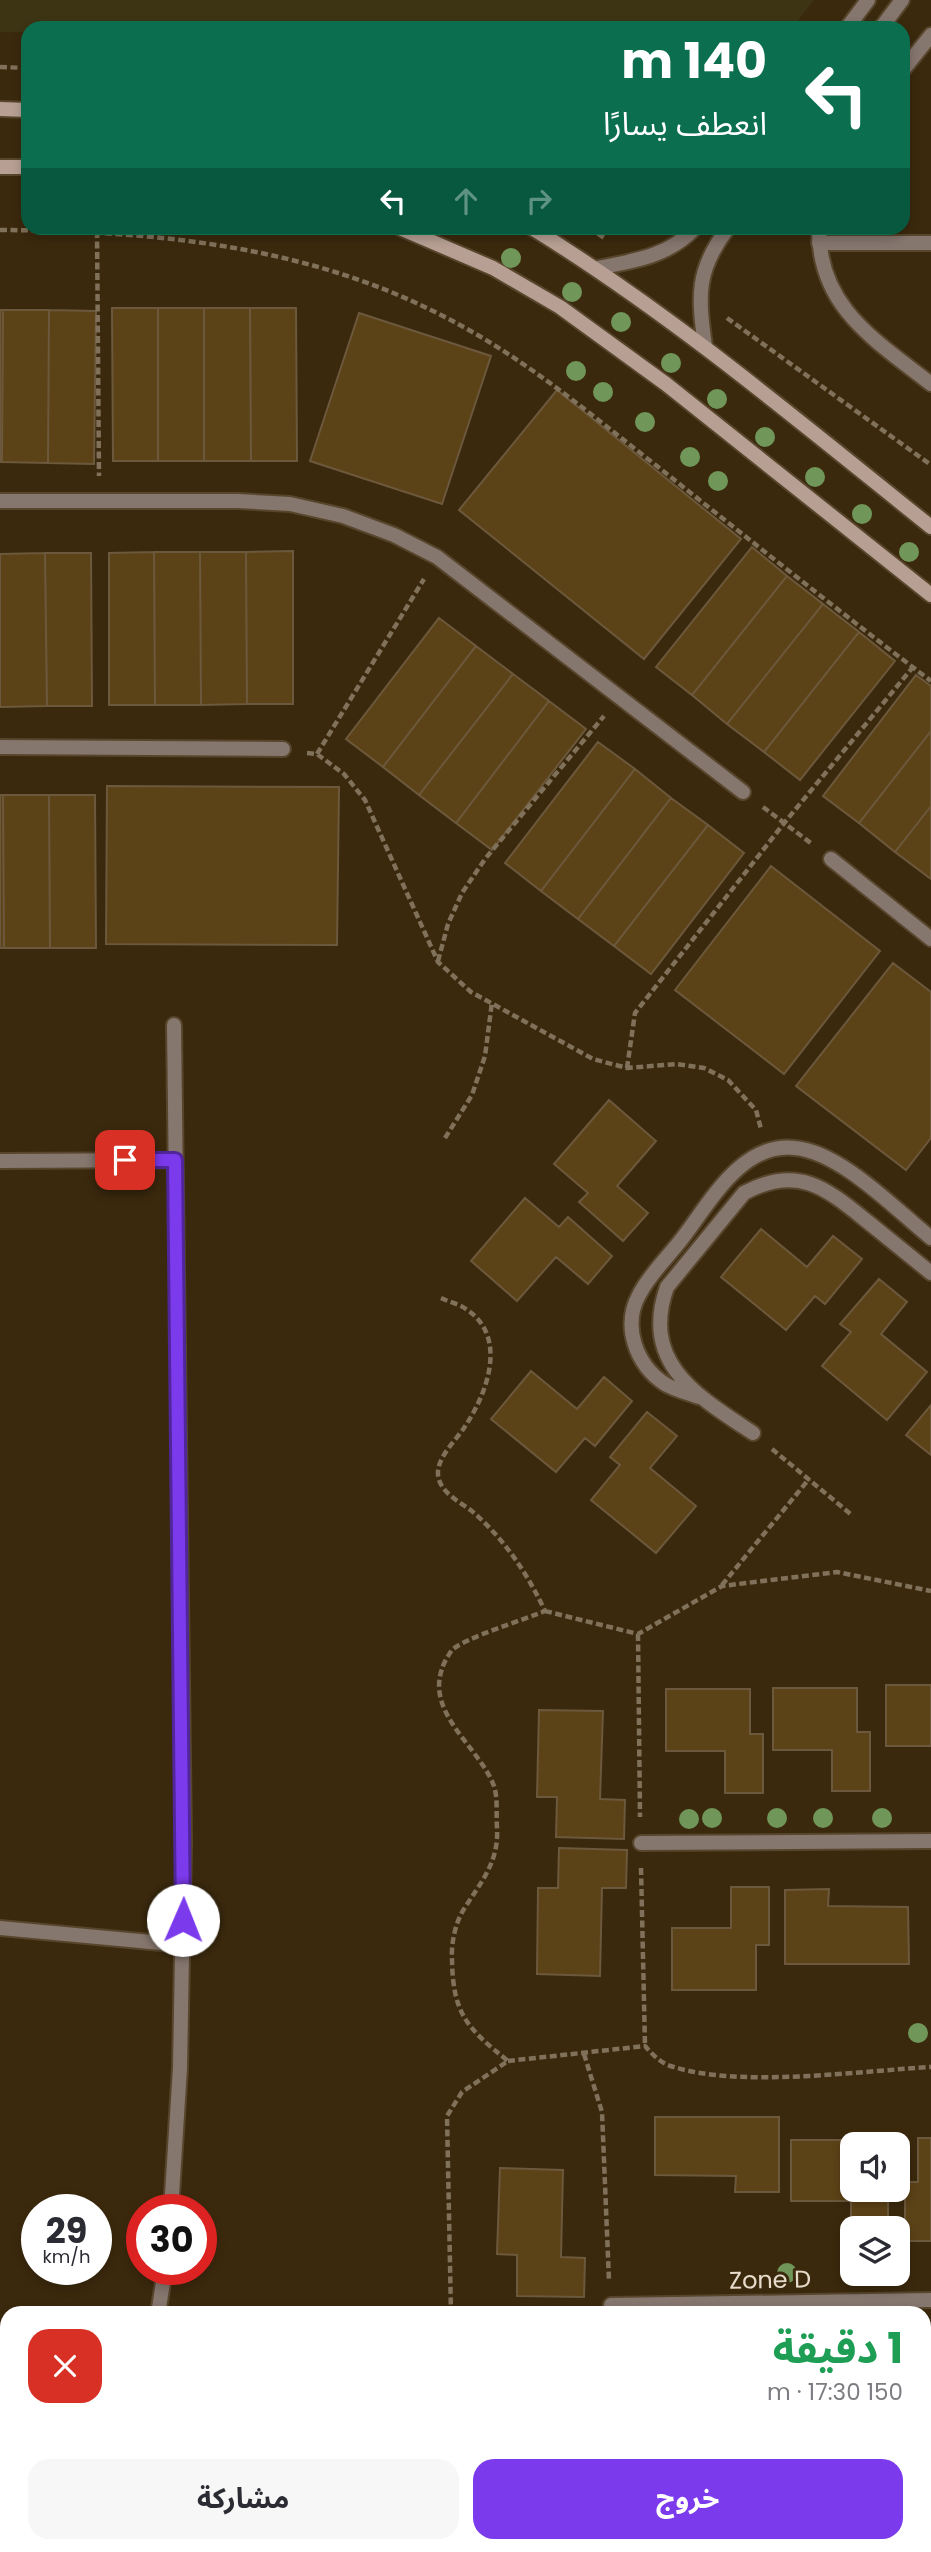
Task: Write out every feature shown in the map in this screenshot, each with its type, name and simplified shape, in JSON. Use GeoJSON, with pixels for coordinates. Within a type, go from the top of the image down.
{"type":"FeatureCollection","features":[{"type":"Feature","properties":{"kind":"street"},"geometry":{"type":"LineString","coordinates":[[852,21],[868,0]]}},
{"type":"Feature","properties":{"kind":"street"},"geometry":{"type":"LineString","coordinates":[[886,21],[902,0]]}},
{"type":"Feature","properties":{"kind":"street"},"geometry":{"type":"LineString","coordinates":[[910,61],[931,35]]}},
{"type":"Feature","properties":{"kind":"street"},"geometry":{"type":"LineString","coordinates":[[0,109],[21,110]]}},
{"type":"Feature","properties":{"kind":"street"},"geometry":{"type":"LineString","coordinates":[[0,167],[21,167]]}},
{"type":"Feature","properties":{"kind":"street"},"geometry":{"type":"LineString","coordinates":[[416,235],[493,268],[560,307],[666,384],[931,595]]}},
{"type":"Feature","properties":{"kind":"street"},"geometry":{"type":"LineString","coordinates":[[543,235],[598,268],[705,346],[931,527]]}},
{"type":"Feature","properties":{"kind":"street"},"geometry":{"type":"LineString","coordinates":[[598,268],[638,260],[677,244],[687,235]]}},
{"type":"Feature","properties":{"kind":"street"},"geometry":{"type":"LineString","coordinates":[[705,346],[699,301],[706,264],[724,235]]}},
{"type":"Feature","properties":{"kind":"street"},"geometry":{"type":"LineString","coordinates":[[820,235],[819,243],[830,285],[855,324],[931,384]]}},
{"type":"Feature","properties":{"kind":"street"},"geometry":{"type":"LineString","coordinates":[[819,243],[931,243]]}},
{"type":"Feature","properties":{"kind":"street"},"geometry":{"type":"LineString","coordinates":[[0,501],[290,504],[343,516],[394,535],[437,557],[743,792]]}},
{"type":"Feature","properties":{"kind":"street"},"geometry":{"type":"LineString","coordinates":[[0,747],[283,748]]}},
{"type":"Feature","properties":{"kind":"street"},"geometry":{"type":"LineString","coordinates":[[831,859],[931,939]]}},
{"type":"Feature","properties":{"kind":"street"},"geometry":{"type":"LineString","coordinates":[[172,2194],[180,2068],[183,1945],[174,1025]]}},
{"type":"Feature","properties":{"kind":"street"},"geometry":{"type":"LineString","coordinates":[[753,1433],[699,1397],[666,1385],[642,1362],[635,1346],[633,1312],[648,1283],[728,1180],[746,1162],[767,1150],[795,1148],[821,1155],[849,1172],[931,1238]]}},
{"type":"Feature","properties":{"kind":"street"},"geometry":{"type":"LineString","coordinates":[[0,1161],[175,1160]]}},
{"type":"Feature","properties":{"kind":"street"},"geometry":{"type":"LineString","coordinates":[[699,1397],[664,1352],[660,1336],[662,1303],[667,1286],[744,1193],[752,1188],[779,1179],[818,1185],[931,1273]]}},
{"type":"Feature","properties":{"kind":"street"},"geometry":{"type":"LineString","coordinates":[[641,1843],[931,1841]]}},
{"type":"Feature","properties":{"kind":"street"},"geometry":{"type":"LineString","coordinates":[[0,1928],[183,1945]]}},
{"type":"Feature","properties":{"kind":"street"},"geometry":{"type":"LineString","coordinates":[[159,2306],[163,2285]]}},
{"type":"Feature","properties":{"kind":"street","name":"Zone D"},"geometry":{"type":"LineString","coordinates":[[611,2305],[931,2300]]}},
{"type":"Feature","properties":{"kind":"path"},"geometry":{"type":"LineString","coordinates":[[0,67],[21,68]]}},
{"type":"Feature","properties":{"kind":"path"},"geometry":{"type":"LineString","coordinates":[[0,230],[21,230]]}},
{"type":"Feature","properties":{"kind":"path"},"geometry":{"type":"LineString","coordinates":[[97,235],[99,501]]}},
{"type":"Feature","properties":{"kind":"path"},"geometry":{"type":"LineString","coordinates":[[138,235],[209,242],[326,270],[431,309],[477,333],[523,360],[931,681]]}},
{"type":"Feature","properties":{"kind":"path"},"geometry":{"type":"LineString","coordinates":[[600,235],[638,260]]}},
{"type":"Feature","properties":{"kind":"path"},"geometry":{"type":"LineString","coordinates":[[699,301],[717,309],[746,335],[931,465]]}},
{"type":"Feature","properties":{"kind":"path"},"geometry":{"type":"LineString","coordinates":[[317,754],[437,557]]}},
{"type":"Feature","properties":{"kind":"path"},"geometry":{"type":"LineString","coordinates":[[627,1068],[635,1013],[785,822],[913,667]]}},
{"type":"Feature","properties":{"kind":"path"},"geometry":{"type":"LineString","coordinates":[[438,962],[448,924],[462,893],[485,859],[620,698]]}},
{"type":"Feature","properties":{"kind":"path"},"geometry":{"type":"LineString","coordinates":[[283,748],[317,754],[344,774],[365,800],[438,962],[471,992],[593,1059],[627,1068],[677,1064],[704,1068],[728,1080],[756,1110],[767,1150]]}},
{"type":"Feature","properties":{"kind":"path"},"geometry":{"type":"LineString","coordinates":[[743,792],[831,859]]}},
{"type":"Feature","properties":{"kind":"path"},"geometry":{"type":"LineString","coordinates":[[445,1138],[472,1095],[485,1056],[492,1002]]}},
{"type":"Feature","properties":{"kind":"path"},"geometry":{"type":"LineString","coordinates":[[441,1298],[467,1309],[487,1333],[492,1362],[483,1392],[466,1425],[440,1461],[438,1474],[443,1489],[503,1540],[530,1579],[545,1611]]}},
{"type":"Feature","properties":{"kind":"path"},"geometry":{"type":"LineString","coordinates":[[753,1433],[853,1516]]}},
{"type":"Feature","properties":{"kind":"path"},"geometry":{"type":"LineString","coordinates":[[508,2061],[482,2041],[463,2017],[453,1994],[451,1947],[462,1912],[488,1877],[498,1841],[494,1787],[472,1748],[450,1721],[440,1699],[441,1670],[453,1649],[545,1611],[638,1634],[722,1586],[808,1479]]}},
{"type":"Feature","properties":{"kind":"path"},"geometry":{"type":"LineString","coordinates":[[722,1586],[837,1572],[931,1591]]}},
{"type":"Feature","properties":{"kind":"path"},"geometry":{"type":"LineString","coordinates":[[451,2306],[447,2116],[462,2092],[508,2061],[645,2046],[655,2058],[673,2067],[705,2073],[755,2076],[931,2067]]}},
{"type":"Feature","properties":{"kind":"path"},"geometry":{"type":"LineString","coordinates":[[584,2054],[601,2112],[611,2305]]}},
{"type":"Feature","properties":{"kind":"sand"},"geometry":{"type":"Polygon","coordinates":[[[0,0],[814,0],[798,21],[21,21],[21,32],[0,32],[0,0]]]}},
{"type":"Feature","properties":{"kind":"building"},"geometry":{"type":"Polygon","coordinates":[[[112,308],[158,308],[158,461],[113,461],[112,308]]]}},
{"type":"Feature","properties":{"kind":"building"},"geometry":{"type":"Polygon","coordinates":[[[158,308],[204,308],[204,461],[158,461],[158,308]]]}},
{"type":"Feature","properties":{"kind":"building"},"geometry":{"type":"Polygon","coordinates":[[[204,308],[250,308],[251,461],[204,461],[204,308]]]}},
{"type":"Feature","properties":{"kind":"building"},"geometry":{"type":"Polygon","coordinates":[[[250,308],[296,308],[297,461],[251,461],[250,308]]]}},
{"type":"Feature","properties":{"kind":"building"},"geometry":{"type":"Polygon","coordinates":[[[0,310],[3,310],[2,462],[0,462],[0,310]]]}},
{"type":"Feature","properties":{"kind":"building"},"geometry":{"type":"Polygon","coordinates":[[[3,310],[49,310],[48,463],[2,462],[3,310]]]}},
{"type":"Feature","properties":{"kind":"building"},"geometry":{"type":"Polygon","coordinates":[[[49,310],[96,311],[94,464],[48,463],[49,310]]]}},
{"type":"Feature","properties":{"kind":"building"},"geometry":{"type":"Polygon","coordinates":[[[359,313],[491,356],[442,504],[310,461],[359,313]]]}},
{"type":"Feature","properties":{"kind":"building"},"geometry":{"type":"Polygon","coordinates":[[[557,390],[741,539],[644,659],[459,510],[557,390]]]}},
{"type":"Feature","properties":{"kind":"building"},"geometry":{"type":"Polygon","coordinates":[[[752,547],[787,576],[692,695],[656,667],[752,547]]]}},
{"type":"Feature","properties":{"kind":"building"},"geometry":{"type":"Polygon","coordinates":[[[293,551],[293,704],[247,704],[246,552],[293,551]]]}},
{"type":"Feature","properties":{"kind":"building"},"geometry":{"type":"Polygon","coordinates":[[[154,552],[155,705],[109,705],[109,553],[154,552]]]}},
{"type":"Feature","properties":{"kind":"building"},"geometry":{"type":"Polygon","coordinates":[[[154,552],[200,552],[201,705],[155,705],[154,552]]]}},
{"type":"Feature","properties":{"kind":"building"},"geometry":{"type":"Polygon","coordinates":[[[200,552],[246,552],[247,704],[201,705],[200,552]]]}},
{"type":"Feature","properties":{"kind":"building"},"geometry":{"type":"Polygon","coordinates":[[[45,553],[47,706],[0,707],[0,554],[45,553]]]}},
{"type":"Feature","properties":{"kind":"building"},"geometry":{"type":"Polygon","coordinates":[[[45,553],[91,553],[92,706],[47,706],[45,553]]]}},
{"type":"Feature","properties":{"kind":"building"},"geometry":{"type":"Polygon","coordinates":[[[787,576],[823,604],[727,724],[692,695],[787,576]]]}},
{"type":"Feature","properties":{"kind":"building"},"geometry":{"type":"Polygon","coordinates":[[[823,604],[859,632],[764,752],[727,724],[823,604]]]}},
{"type":"Feature","properties":{"kind":"building"},"geometry":{"type":"Polygon","coordinates":[[[439,618],[476,646],[383,767],[346,739],[439,618]]]}},
{"type":"Feature","properties":{"kind":"building"},"geometry":{"type":"Polygon","coordinates":[[[859,632],[895,661],[800,780],[764,752],[859,632]]]}},
{"type":"Feature","properties":{"kind":"building"},"geometry":{"type":"Polygon","coordinates":[[[476,646],[513,674],[419,795],[383,767],[476,646]]]}},
{"type":"Feature","properties":{"kind":"building"},"geometry":{"type":"Polygon","coordinates":[[[513,674],[549,701],[456,823],[419,795],[513,674]]]}},
{"type":"Feature","properties":{"kind":"building"},"geometry":{"type":"Polygon","coordinates":[[[916,675],[931,686],[931,731],[859,823],[823,796],[916,675]]]}},
{"type":"Feature","properties":{"kind":"building"},"geometry":{"type":"Polygon","coordinates":[[[549,701],[586,729],[492,850],[456,823],[549,701]]]}},
{"type":"Feature","properties":{"kind":"building"},"geometry":{"type":"Polygon","coordinates":[[[931,731],[931,806],[895,852],[859,823],[931,731]]]}},
{"type":"Feature","properties":{"kind":"building"},"geometry":{"type":"Polygon","coordinates":[[[598,742],[635,769],[541,891],[505,863],[598,742]]]}},
{"type":"Feature","properties":{"kind":"building"},"geometry":{"type":"Polygon","coordinates":[[[635,769],[671,798],[578,919],[541,891],[635,769]]]}},
{"type":"Feature","properties":{"kind":"building"},"geometry":{"type":"Polygon","coordinates":[[[107,786],[339,787],[337,945],[106,944],[107,786]]]}},
{"type":"Feature","properties":{"kind":"building"},"geometry":{"type":"Polygon","coordinates":[[[0,795],[3,795],[4,948],[0,948],[0,795]]]}},
{"type":"Feature","properties":{"kind":"building"},"geometry":{"type":"Polygon","coordinates":[[[3,795],[49,795],[50,948],[4,948],[3,795]]]}},
{"type":"Feature","properties":{"kind":"building"},"geometry":{"type":"Polygon","coordinates":[[[49,795],[95,795],[96,948],[50,948],[49,795]]]}},
{"type":"Feature","properties":{"kind":"building"},"geometry":{"type":"Polygon","coordinates":[[[671,798],[708,825],[614,946],[578,919],[671,798]]]}},
{"type":"Feature","properties":{"kind":"building"},"geometry":{"type":"Polygon","coordinates":[[[931,806],[931,879],[895,852],[931,806]]]}},
{"type":"Feature","properties":{"kind":"building"},"geometry":{"type":"Polygon","coordinates":[[[708,825],[744,853],[651,974],[614,946],[708,825]]]}},
{"type":"Feature","properties":{"kind":"building"},"geometry":{"type":"Polygon","coordinates":[[[771,866],[880,951],[784,1074],[675,990],[771,866]]]}},
{"type":"Feature","properties":{"kind":"building"},"geometry":{"type":"Polygon","coordinates":[[[893,963],[931,992],[931,1138],[906,1170],[796,1086],[893,963]]]}},
{"type":"Feature","properties":{"kind":"building"},"geometry":{"type":"Polygon","coordinates":[[[609,1100],[656,1141],[617,1186],[648,1213],[623,1241],[579,1202],[588,1193],[554,1164],[609,1100]]]}},
{"type":"Feature","properties":{"kind":"building"},"geometry":{"type":"Polygon","coordinates":[[[525,1198],[559,1227],[568,1217],[612,1256],[588,1284],[556,1257],[517,1301],[471,1261],[525,1198]]]}},
{"type":"Feature","properties":{"kind":"building"},"geometry":{"type":"Polygon","coordinates":[[[761,1229],[807,1267],[833,1236],[862,1259],[825,1304],[815,1296],[786,1330],[721,1277],[761,1229]]]}},
{"type":"Feature","properties":{"kind":"building"},"geometry":{"type":"Polygon","coordinates":[[[879,1279],[907,1302],[881,1334],[927,1372],[887,1420],[822,1366],[851,1332],[840,1324],[879,1279]]]}},
{"type":"Feature","properties":{"kind":"building"},"geometry":{"type":"Polygon","coordinates":[[[531,1371],[577,1409],[604,1377],[632,1401],[595,1446],[585,1438],[556,1472],[491,1419],[531,1371]]]}},
{"type":"Feature","properties":{"kind":"building"},"geometry":{"type":"Polygon","coordinates":[[[931,1405],[931,1455],[906,1435],[931,1405]]]}},
{"type":"Feature","properties":{"kind":"building"},"geometry":{"type":"Polygon","coordinates":[[[647,1412],[677,1436],[650,1468],[696,1506],[656,1553],[591,1500],[620,1465],[610,1457],[647,1412]]]}},
{"type":"Feature","properties":{"kind":"building"},"geometry":{"type":"Polygon","coordinates":[[[886,1685],[931,1685],[931,1746],[886,1746],[886,1685]]]}},
{"type":"Feature","properties":{"kind":"building"},"geometry":{"type":"Polygon","coordinates":[[[773,1688],[857,1688],[857,1732],[870,1732],[870,1791],[832,1791],[832,1750],[773,1750],[773,1688]]]}},
{"type":"Feature","properties":{"kind":"building"},"geometry":{"type":"Polygon","coordinates":[[[666,1689],[750,1689],[750,1734],[763,1734],[763,1793],[725,1793],[725,1751],[666,1751],[666,1689]]]}},
{"type":"Feature","properties":{"kind":"building"},"geometry":{"type":"Polygon","coordinates":[[[539,1710],[603,1711],[600,1799],[625,1800],[624,1839],[556,1837],[557,1797],[537,1797],[539,1710]]]}},
{"type":"Feature","properties":{"kind":"building"},"geometry":{"type":"Polygon","coordinates":[[[559,1848],[627,1850],[626,1888],[602,1888],[600,1976],[537,1974],[538,1888],[558,1888],[559,1848]]]}},
{"type":"Feature","properties":{"kind":"building"},"geometry":{"type":"Polygon","coordinates":[[[731,1887],[769,1887],[769,1945],[756,1945],[756,1990],[672,1990],[672,1928],[731,1928],[731,1887]]]}},
{"type":"Feature","properties":{"kind":"building"},"geometry":{"type":"Polygon","coordinates":[[[829,1889],[828,1906],[908,1907],[909,1964],[785,1964],[785,1890],[829,1889]]]}},
{"type":"Feature","properties":{"kind":"building"},"geometry":{"type":"Polygon","coordinates":[[[655,2117],[779,2117],[779,2192],[735,2192],[736,2176],[655,2175],[655,2117]]]}},
{"type":"Feature","properties":{"kind":"building"},"geometry":{"type":"Polygon","coordinates":[[[918,2138],[931,2138],[931,2241],[910,2241],[910,2216],[905,2216],[905,2202],[910,2202],[910,2182],[918,2182],[918,2138]]]}},
{"type":"Feature","properties":{"kind":"building"},"geometry":{"type":"Polygon","coordinates":[[[791,2140],[840,2140],[840,2201],[791,2201],[791,2140]]]}},
{"type":"Feature","properties":{"kind":"building"},"geometry":{"type":"Polygon","coordinates":[[[500,2168],[563,2170],[561,2257],[585,2258],[584,2297],[517,2296],[517,2255],[497,2254],[500,2168]]]}},
{"type":"Feature","properties":{"kind":"building"},"geometry":{"type":"Polygon","coordinates":[[[851,2202],[888,2202],[888,2216],[851,2216],[851,2202]]]}},
{"type":"Feature","properties":{"kind":"route"},"geometry":{"type":"LineString","coordinates":[[125,1160],[175,1160],[183,1920]]}}]}
